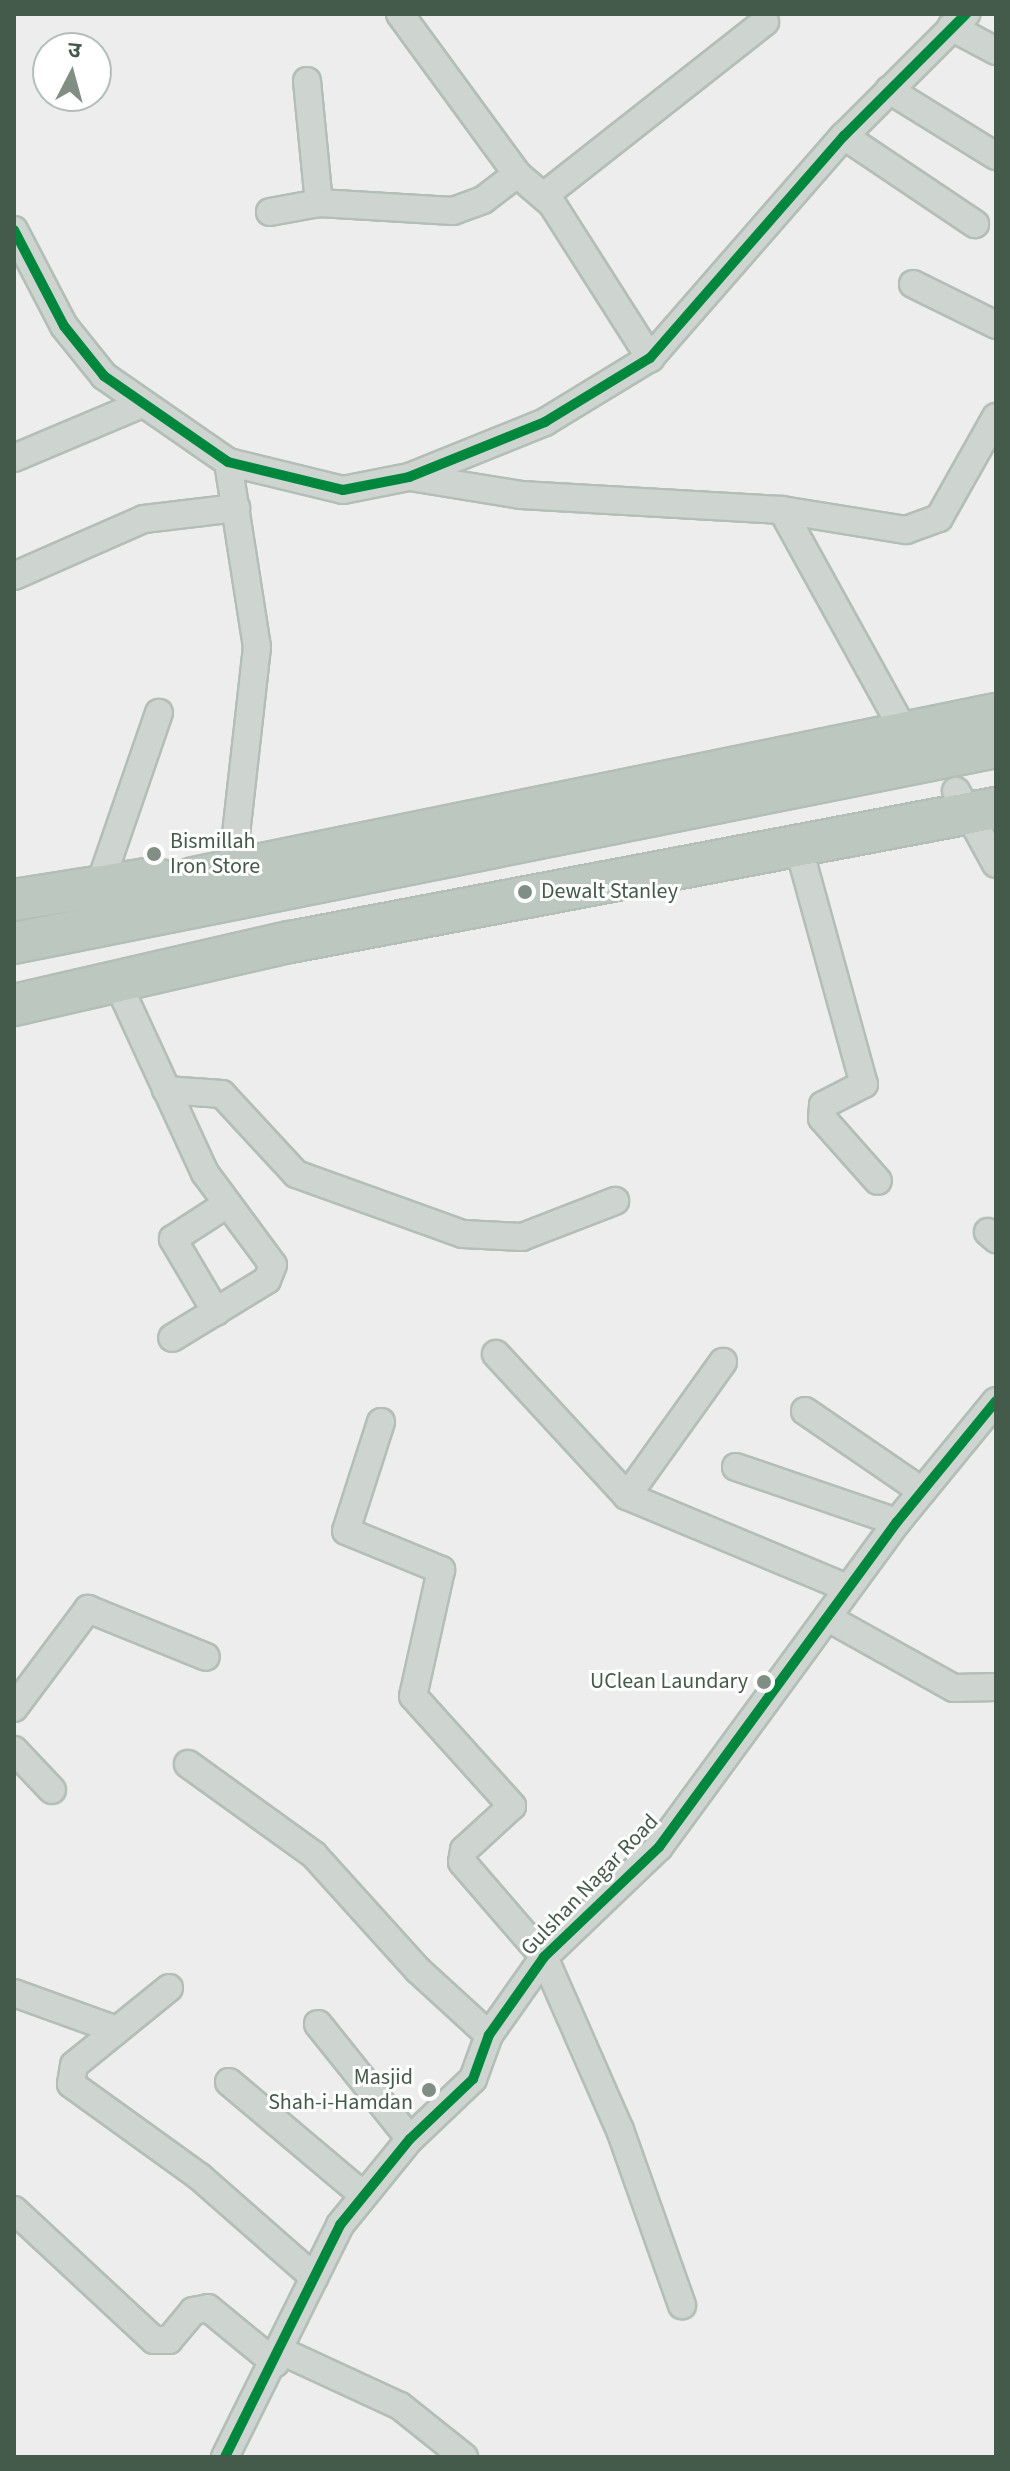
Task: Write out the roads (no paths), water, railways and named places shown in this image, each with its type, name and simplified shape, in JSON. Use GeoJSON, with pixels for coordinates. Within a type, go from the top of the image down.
{"type":"FeatureCollection","features":[{"type":"Feature","properties":{"kind":"highway"},"geometry":{"type":"LineString","coordinates":[[14,943],[237,886],[996,714]]}},
{"type":"Feature","properties":{"kind":"highway"},"geometry":{"type":"LineString","coordinates":[[14,900],[100,884],[193,878],[237,886],[996,747]]}},
{"type":"Feature","properties":{"kind":"highway"},"geometry":{"type":"LineString","coordinates":[[14,1005],[118,984],[290,942],[798,845],[973,804],[996,784]]}},
{"type":"Feature","properties":{"kind":"highway"},"geometry":{"type":"LineString","coordinates":[[14,979],[973,804]]}},
{"type":"Feature","properties":{"kind":"street"},"geometry":{"type":"LineString","coordinates":[[400,14],[517,174],[545,195],[650,358]]}},
{"type":"Feature","properties":{"kind":"street"},"geometry":{"type":"LineString","coordinates":[[14,230],[64,326],[104,376],[228,462],[343,490],[409,477],[545,422],[650,358],[844,136],[959,21],[996,51]]}},
{"type":"Feature","properties":{"kind":"street"},"geometry":{"type":"LineString","coordinates":[[545,195],[765,22]]}},
{"type":"Feature","properties":{"kind":"street"},"geometry":{"type":"LineString","coordinates":[[307,81],[319,203]]}},
{"type":"Feature","properties":{"kind":"street"},"geometry":{"type":"LineString","coordinates":[[889,90],[996,156]]}},
{"type":"Feature","properties":{"kind":"street"},"geometry":{"type":"LineString","coordinates":[[844,136],[975,224]]}},
{"type":"Feature","properties":{"kind":"street"},"geometry":{"type":"LineString","coordinates":[[270,212],[319,203],[453,211],[483,200],[517,174]]}},
{"type":"Feature","properties":{"kind":"street"},"geometry":{"type":"LineString","coordinates":[[913,284],[996,325]]}},
{"type":"Feature","properties":{"kind":"street"},"geometry":{"type":"LineString","coordinates":[[14,458],[142,404]]}},
{"type":"Feature","properties":{"kind":"street"},"geometry":{"type":"LineString","coordinates":[[409,477],[521,495],[782,510],[926,527],[946,508],[996,417]]}},
{"type":"Feature","properties":{"kind":"street"},"geometry":{"type":"LineString","coordinates":[[228,462],[257,647],[237,886]]}},
{"type":"Feature","properties":{"kind":"street"},"geometry":{"type":"LineString","coordinates":[[14,576],[144,519],[236,508]]}},
{"type":"Feature","properties":{"kind":"street"},"geometry":{"type":"LineString","coordinates":[[782,510],[905,733]]}},
{"type":"Feature","properties":{"kind":"street"},"geometry":{"type":"LineString","coordinates":[[100,884],[159,713]]}},
{"type":"Feature","properties":{"kind":"street"},"geometry":{"type":"LineString","coordinates":[[973,804],[996,864]]}},
{"type":"Feature","properties":{"kind":"street"},"geometry":{"type":"LineString","coordinates":[[798,845],[864,1084],[823,1105],[822,1118],[878,1181]]}},
{"type":"Feature","properties":{"kind":"street"},"geometry":{"type":"LineString","coordinates":[[118,984],[166,1090],[227,1204],[273,1265],[267,1280],[172,1338]]}},
{"type":"Feature","properties":{"kind":"street"},"geometry":{"type":"LineString","coordinates":[[166,1090],[222,1094],[296,1174],[463,1234],[522,1237],[615,1201]]}},
{"type":"Feature","properties":{"kind":"street"},"geometry":{"type":"LineString","coordinates":[[216,1312],[173,1239],[227,1204]]}},
{"type":"Feature","properties":{"kind":"street"},"geometry":{"type":"LineString","coordinates":[[496,1354],[627,1496],[847,1588]]}},
{"type":"Feature","properties":{"kind":"street"},"geometry":{"type":"LineString","coordinates":[[627,1496],[723,1362]]}},
{"type":"Feature","properties":{"kind":"street"},"geometry":{"type":"LineString","coordinates":[[805,1411],[922,1491]]}},
{"type":"Feature","properties":{"kind":"street","name":"Gulshan Nagar Road"},"geometry":{"type":"LineString","coordinates":[[225,2457],[278,2357],[314,2277],[362,2194],[410,2139],[473,2079],[489,2035],[544,1957],[659,1847],[897,1522],[922,1491],[991,1421]]}},
{"type":"Feature","properties":{"kind":"street"},"geometry":{"type":"LineString","coordinates":[[381,1422],[346,1531],[441,1570],[413,1696],[510,1800],[510,1813],[468,1846],[462,1862],[544,1957],[620,2130],[682,2305]]}},
{"type":"Feature","properties":{"kind":"street"},"geometry":{"type":"LineString","coordinates":[[736,1467],[897,1522]]}},
{"type":"Feature","properties":{"kind":"street"},"geometry":{"type":"LineString","coordinates":[[14,1708],[88,1609],[206,1657]]}},
{"type":"Feature","properties":{"kind":"street"},"geometry":{"type":"LineString","coordinates":[[828,1618],[954,1688],[996,1687]]}},
{"type":"Feature","properties":{"kind":"street"},"geometry":{"type":"LineString","coordinates":[[14,1750],[52,1790]]}},
{"type":"Feature","properties":{"kind":"street"},"geometry":{"type":"LineString","coordinates":[[188,1764],[314,1855],[418,1970],[489,2035]]}},
{"type":"Feature","properties":{"kind":"street"},"geometry":{"type":"LineString","coordinates":[[169,1988],[74,2065],[71,2084],[200,2177],[314,2277]]}},
{"type":"Feature","properties":{"kind":"street"},"geometry":{"type":"LineString","coordinates":[[14,1993],[117,2030]]}},
{"type":"Feature","properties":{"kind":"street"},"geometry":{"type":"LineString","coordinates":[[318,2024],[410,2139]]}},
{"type":"Feature","properties":{"kind":"street"},"geometry":{"type":"LineString","coordinates":[[229,2082],[362,2194]]}},
{"type":"Feature","properties":{"kind":"street"},"geometry":{"type":"LineString","coordinates":[[14,2210],[154,2340],[169,2340],[193,2311],[208,2308],[278,2357],[400,2406],[464,2457]]}},
{"type":"Feature","properties":{"kind":"place","name":"Bismillah Iron Store"},"geometry":{"type":"Point","coordinates":[154,854]}},
{"type":"Feature","properties":{"kind":"place","name":"Dewalt Stanley"},"geometry":{"type":"Point","coordinates":[525,892]}},
{"type":"Feature","properties":{"kind":"place","name":"UClean Laundary"},"geometry":{"type":"Point","coordinates":[764,1682]}},
{"type":"Feature","properties":{"kind":"place","name":"Masjid Shah-i-Hamdan"},"geometry":{"type":"Point","coordinates":[429,2090]}}]}
